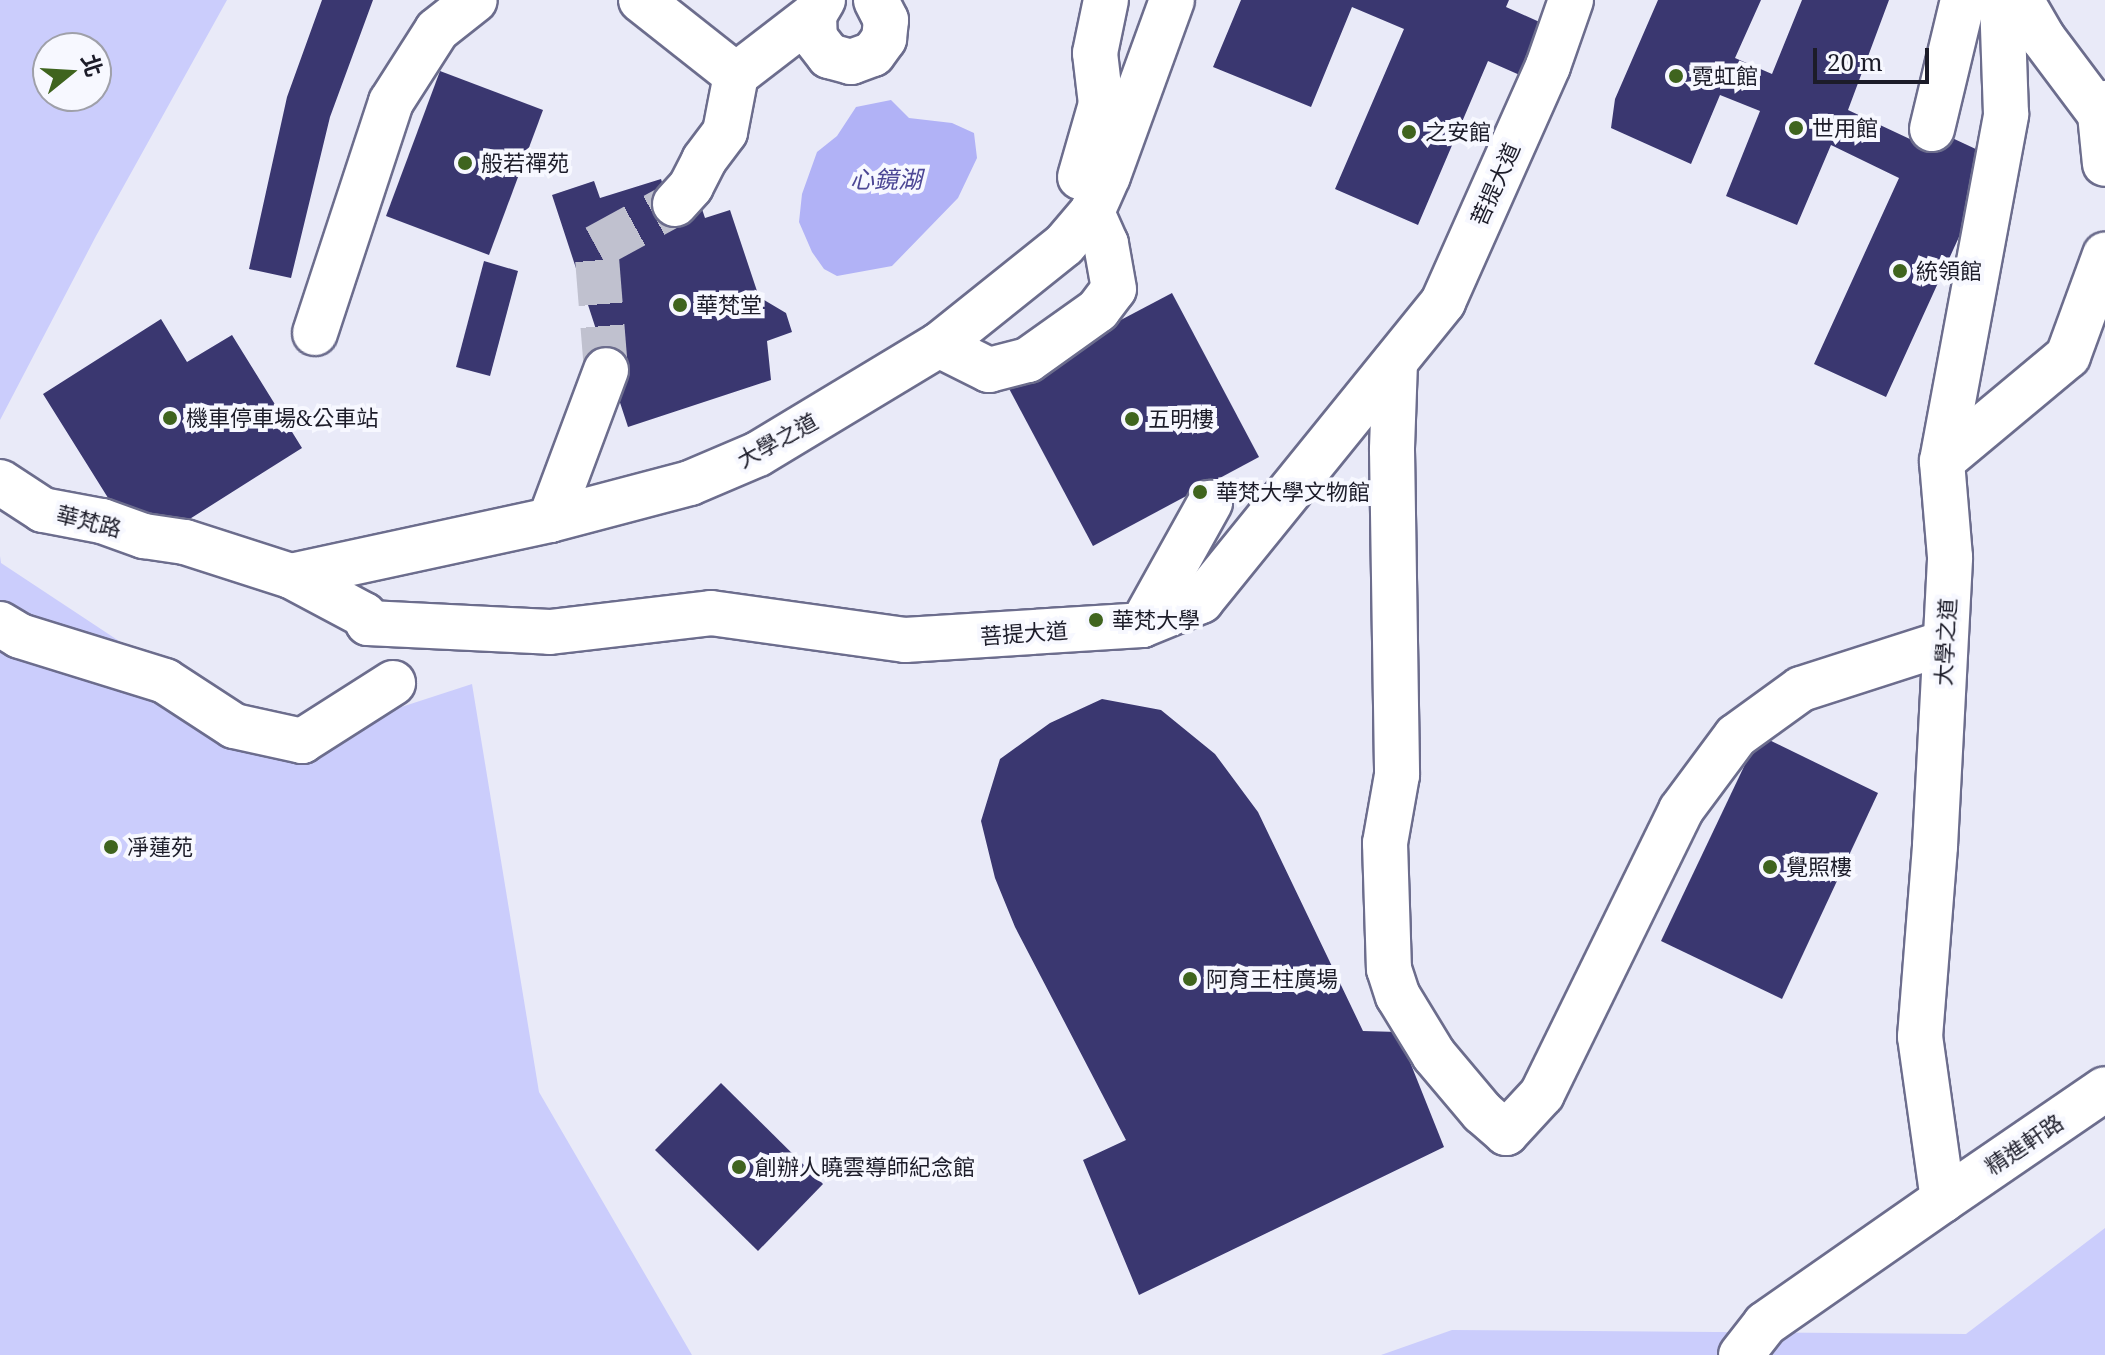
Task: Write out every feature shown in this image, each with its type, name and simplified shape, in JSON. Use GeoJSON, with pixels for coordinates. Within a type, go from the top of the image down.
{"type":"FeatureCollection","features":[{"type":"Feature","properties":{"kind":"street"},"geometry":{"type":"LineString","coordinates":[[315,333],[391,102],[437,30],[475,0]]}},
{"type":"Feature","properties":{"kind":"street"},"geometry":{"type":"LineString","coordinates":[[641,0],[736,75]]}},
{"type":"Feature","properties":{"kind":"street"},"geometry":{"type":"LineString","coordinates":[[819,7],[813,26],[820,48],[839,61],[863,60],[881,45],[886,30],[886,20],[876,0]]}},
{"type":"Feature","properties":{"kind":"street"},"geometry":{"type":"LineString","coordinates":[[1064,245],[1070,206],[1101,104],[1095,53],[1106,0]]}},
{"type":"Feature","properties":{"kind":"street","name":"大學之道"},"geometry":{"type":"LineString","coordinates":[[185,542],[291,576],[550,520],[690,483],[758,454],[939,345],[1064,245],[1092,212],[1163,32],[1172,0]]}},
{"type":"Feature","properties":{"kind":"street","name":"菩提大道"},"geometry":{"type":"LineString","coordinates":[[291,576],[364,615],[368,623],[550,632],[711,613],[905,640],[1142,625],[1201,601],[1443,302],[1548,66],[1571,0]]}},
{"type":"Feature","properties":{"kind":"street"},"geometry":{"type":"LineString","coordinates":[[1932,129],[1963,0]]}},
{"type":"Feature","properties":{"kind":"street","name":"大學之道"},"geometry":{"type":"LineString","coordinates":[[1943,1200],[1920,1037],[1935,846],[1950,557],[1942,461],[2006,114],[2002,0]]}},
{"type":"Feature","properties":{"kind":"street"},"geometry":{"type":"LineString","coordinates":[[2021,0],[2043,38],[2102,108],[2105,164]]}},
{"type":"Feature","properties":{"kind":"street"},"geometry":{"type":"LineString","coordinates":[[675,204],[691,186],[704,160],[725,132],[736,75],[819,7]]}},
{"type":"Feature","properties":{"kind":"street"},"geometry":{"type":"LineString","coordinates":[[939,345],[989,370],[1028,360],[1098,310],[1114,289],[1106,244],[1092,212]]}},
{"type":"Feature","properties":{"kind":"street"},"geometry":{"type":"LineString","coordinates":[[1942,461],[2068,356],[2105,255]]}},
{"type":"Feature","properties":{"kind":"street"},"geometry":{"type":"LineString","coordinates":[[1395,362],[1392,450],[1397,775],[1385,843],[1389,969],[1398,996],[1434,1055],[1482,1112],[1506,1133],[1542,1094],[1681,810],[1736,736],[1801,689],[1944,643]]}},
{"type":"Feature","properties":{"kind":"street"},"geometry":{"type":"LineString","coordinates":[[550,520],[606,370]]}},
{"type":"Feature","properties":{"kind":"street","name":"華梵路"},"geometry":{"type":"LineString","coordinates":[[0,482],[43,510],[102,521],[144,536],[185,542]]}},
{"type":"Feature","properties":{"kind":"street"},"geometry":{"type":"LineString","coordinates":[[1142,625],[1210,503]]}},
{"type":"Feature","properties":{"kind":"street"},"geometry":{"type":"LineString","coordinates":[[0,624],[20,636],[165,681],[234,726],[302,741],[393,683]]}},
{"type":"Feature","properties":{"kind":"street","name":"精進軒路"},"geometry":{"type":"LineString","coordinates":[[1943,1200],[2105,1089]]}},
{"type":"Feature","properties":{"kind":"street"},"geometry":{"type":"LineString","coordinates":[[1741,1355],[1765,1324],[1943,1200]]}},
{"type":"Feature","properties":{"kind":"shaded area"},"geometry":{"type":"Polygon","coordinates":[[[0,0],[227,0],[96,236],[0,420],[0,0]]]}},
{"type":"Feature","properties":{"kind":"shaded area"},"geometry":{"type":"Polygon","coordinates":[[[0,556],[1,563],[175,678],[269,750],[472,684],[539,1092],[692,1355],[0,1355],[0,556]]]}},
{"type":"Feature","properties":{"kind":"shaded area"},"geometry":{"type":"Polygon","coordinates":[[[2105,1228],[2105,1355],[1381,1355],[1452,1330],[1966,1334],[2105,1228]]]}},
{"type":"Feature","properties":{"kind":"water","name":"心鏡湖"},"geometry":{"type":"Polygon","coordinates":[[[891,100],[909,118],[952,123],[974,133],[977,158],[958,198],[892,266],[837,276],[824,269],[812,252],[799,222],[802,194],[817,152],[837,136],[856,107],[891,100]]]}},
{"type":"Feature","properties":{"kind":"building"},"geometry":{"type":"Polygon","coordinates":[[[322,0],[373,0],[330,117],[291,278],[249,269],[287,97],[322,0]]]}},
{"type":"Feature","properties":{"kind":"building","name":"之安館"},"geometry":{"type":"Polygon","coordinates":[[[1241,0],[1509,0],[1506,7],[1544,24],[1522,76],[1488,61],[1418,225],[1335,189],[1404,29],[1352,7],[1311,107],[1213,67],[1241,0]]]}},
{"type":"Feature","properties":{"kind":"building"},"geometry":{"type":"Polygon","coordinates":[[[1658,0],[1761,0],[1735,58],[1772,74],[1802,0],[1889,0],[1848,110],[1912,140],[1920,123],[1995,158],[1886,397],[1814,364],[1899,178],[1831,145],[1797,225],[1726,196],[1760,111],[1720,95],[1691,164],[1611,128],[1615,99],[1658,0]]]}},
{"type":"Feature","properties":{"kind":"building","name":"般若禪苑"},"geometry":{"type":"Polygon","coordinates":[[[440,71],[543,110],[489,255],[386,216],[440,71]]]}},
{"type":"Feature","properties":{"kind":"building","name":"華梵堂"},"geometry":{"type":"Polygon","coordinates":[[[661,179],[673,215],[701,206],[705,218],[730,210],[759,297],[786,313],[792,332],[767,341],[771,380],[628,427],[552,195],[594,181],[600,198],[661,179]]]}},
{"type":"Feature","properties":{"kind":"building"},"geometry":{"type":"Polygon","coordinates":[[[484,261],[518,271],[490,376],[456,367],[484,261]]]}},
{"type":"Feature","properties":{"kind":"building","name":"五明樓"},"geometry":{"type":"Polygon","coordinates":[[[1172,293],[1259,457],[1093,546],[1005,381],[1172,293]]]}},
{"type":"Feature","properties":{"kind":"building","name":"機車停車場&公車站"},"geometry":{"type":"Polygon","coordinates":[[[161,319],[187,362],[232,335],[302,448],[158,539],[125,525],[43,394],[161,319]]]}},
{"type":"Feature","properties":{"kind":"building","name":"阿育王柱廣場"},"geometry":{"type":"Polygon","coordinates":[[[1102,699],[1161,710],[1215,754],[1258,812],[1363,1031],[1398,1032],[1444,1147],[1139,1295],[1083,1160],[1126,1140],[1015,927],[995,878],[981,821],[1000,759],[1050,723],[1102,699]]]}},
{"type":"Feature","properties":{"kind":"building","name":"覺照樓"},"geometry":{"type":"Polygon","coordinates":[[[1759,735],[1878,793],[1782,999],[1661,941],[1759,735]]]}},
{"type":"Feature","properties":{"kind":"building","name":"創辦人曉雲導師紀念館"},"geometry":{"type":"Polygon","coordinates":[[[721,1083],[823,1184],[758,1251],[655,1150],[721,1083]]]}},
{"type":"Feature","properties":{"kind":"tunnel"},"geometry":{"type":"LineString","coordinates":[[606,370],[596,247],[675,204]]}},
{"type":"Feature","properties":{"kind":"place","name":"霓虹館"},"geometry":{"type":"Point","coordinates":[1676,76]}},
{"type":"Feature","properties":{"kind":"place","name":"世用館"},"geometry":{"type":"Point","coordinates":[1796,128]}},
{"type":"Feature","properties":{"kind":"place","name":"之安館"},"geometry":{"type":"Point","coordinates":[1409,132]}},
{"type":"Feature","properties":{"kind":"place","name":"般若禪苑"},"geometry":{"type":"Point","coordinates":[465,163]}},
{"type":"Feature","properties":{"kind":"place","name":"統領館"},"geometry":{"type":"Point","coordinates":[1900,271]}},
{"type":"Feature","properties":{"kind":"place","name":"華梵堂"},"geometry":{"type":"Point","coordinates":[680,305]}},
{"type":"Feature","properties":{"kind":"place","name":"機車停車場&公車站"},"geometry":{"type":"Point","coordinates":[170,418]}},
{"type":"Feature","properties":{"kind":"place","name":"五明樓"},"geometry":{"type":"Point","coordinates":[1132,419]}},
{"type":"Feature","properties":{"kind":"place","name":"華梵大學文物館"},"geometry":{"type":"Point","coordinates":[1200,492]}},
{"type":"Feature","properties":{"kind":"place","name":"華梵大學"},"geometry":{"type":"Point","coordinates":[1096,620]}},
{"type":"Feature","properties":{"kind":"place","name":"凈蓮苑"},"geometry":{"type":"Point","coordinates":[111,847]}},
{"type":"Feature","properties":{"kind":"place","name":"覺照樓"},"geometry":{"type":"Point","coordinates":[1770,867]}},
{"type":"Feature","properties":{"kind":"place","name":"阿育王柱廣場"},"geometry":{"type":"Point","coordinates":[1190,979]}},
{"type":"Feature","properties":{"kind":"place","name":"創辦人曉雲導師紀念館"},"geometry":{"type":"Point","coordinates":[739,1167]}}]}
